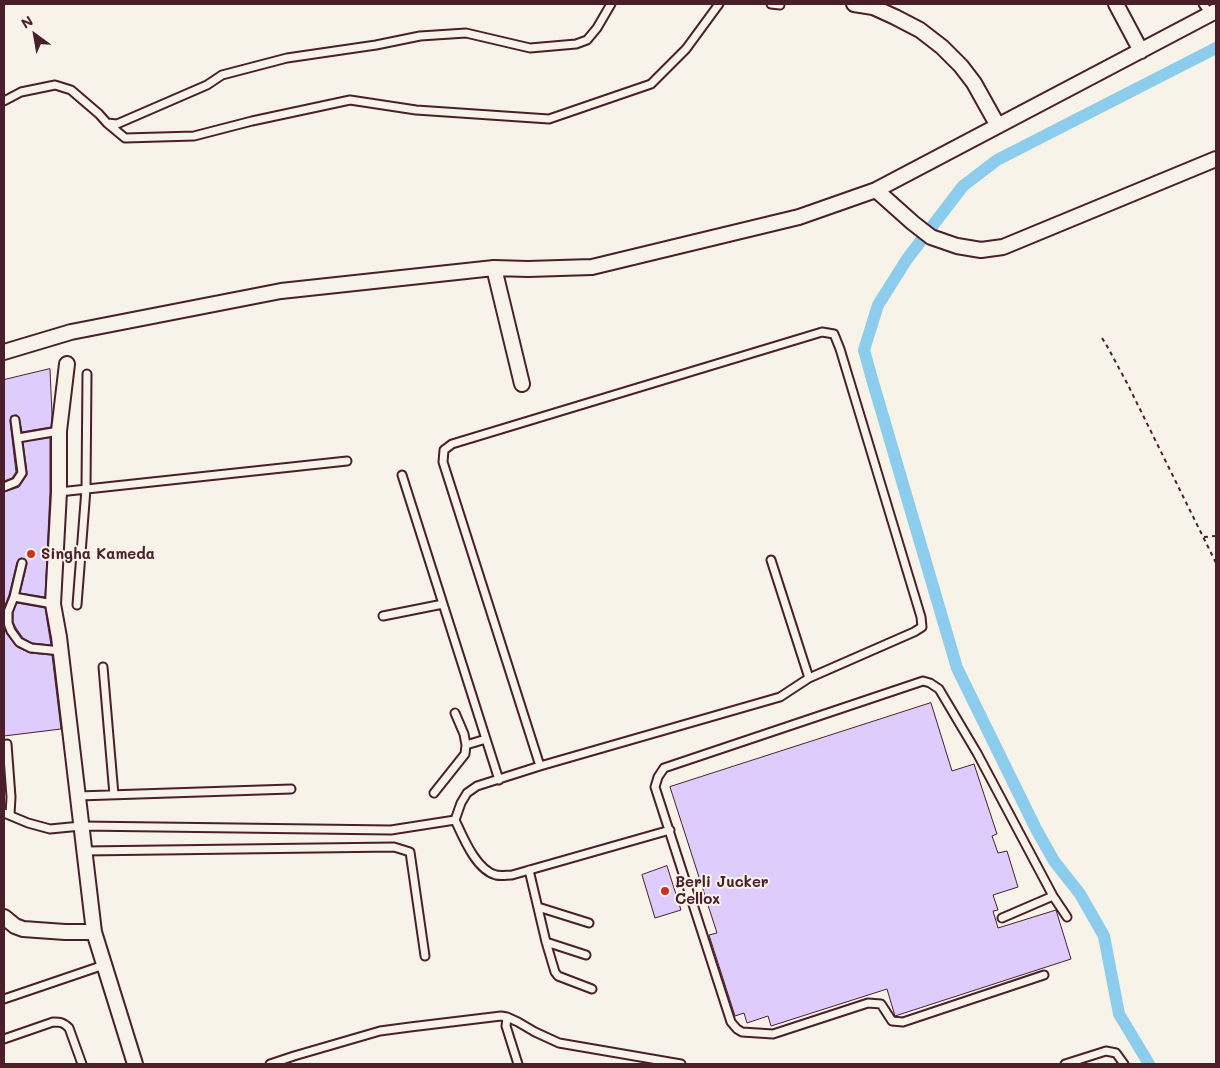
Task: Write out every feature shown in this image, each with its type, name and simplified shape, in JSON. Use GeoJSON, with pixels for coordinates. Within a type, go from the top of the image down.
{"type":"FeatureCollection","features":[{"type":"Feature","properties":{"kind":"street"},"geometry":{"type":"LineString","coordinates":[[854,4],[873,6],[896,17],[920,30],[942,47],[961,66],[974,84],[998,126]]}},
{"type":"Feature","properties":{"kind":"street"},"geometry":{"type":"LineString","coordinates":[[1116,4],[1141,51]]}},
{"type":"Feature","properties":{"kind":"street"},"geometry":{"type":"LineString","coordinates":[[4,352],[71,332],[281,292],[494,268],[592,267],[799,217],[876,190],[1141,51],[1210,10]]}},
{"type":"Feature","properties":{"kind":"street"},"geometry":{"type":"LineString","coordinates":[[876,190],[931,237],[957,246],[981,250],[1003,247],[1216,159]]}},
{"type":"Feature","properties":{"kind":"street"},"geometry":{"type":"LineString","coordinates":[[494,268],[522,384]]}},
{"type":"Feature","properties":{"kind":"street"},"geometry":{"type":"LineString","coordinates":[[67,364],[59,431],[59,492],[54,604],[94,932],[135,1064]]}},
{"type":"Feature","properties":{"kind":"street"},"geometry":{"type":"LineString","coordinates":[[4,917],[15,926],[23,929],[94,932]]}},
{"type":"Feature","properties":{"kind":"lane"},"geometry":{"type":"LineString","coordinates":[[107,123],[117,124],[207,85],[222,75],[287,58],[376,45],[420,36],[466,33],[530,48],[576,44],[587,40],[597,28],[611,4]]}},
{"type":"Feature","properties":{"kind":"lane"},"geometry":{"type":"LineString","coordinates":[[4,101],[21,92],[55,85],[71,90],[124,138],[194,136],[350,100],[416,110],[549,119],[651,84],[686,49],[719,4]]}},
{"type":"Feature","properties":{"kind":"lane"},"geometry":{"type":"LineString","coordinates":[[771,4],[780,5]]}},
{"type":"Feature","properties":{"kind":"lane"},"geometry":{"type":"LineString","coordinates":[[540,766],[443,462],[444,450],[452,444],[822,332],[834,334],[921,617],[922,627],[809,678],[780,697],[477,786],[467,793],[455,820],[466,844],[486,870],[496,874],[512,875],[670,830]]}},
{"type":"Feature","properties":{"kind":"lane"},"geometry":{"type":"LineString","coordinates":[[77,605],[86,489],[87,374]]}},
{"type":"Feature","properties":{"kind":"lane"},"geometry":{"type":"LineString","coordinates":[[4,487],[16,482],[22,473],[15,420]]}},
{"type":"Feature","properties":{"kind":"lane"},"geometry":{"type":"LineString","coordinates":[[18,438],[59,431]]}},
{"type":"Feature","properties":{"kind":"lane"},"geometry":{"type":"LineString","coordinates":[[59,492],[347,461]]}},
{"type":"Feature","properties":{"kind":"lane"},"geometry":{"type":"LineString","coordinates":[[402,475],[498,780]]}},
{"type":"Feature","properties":{"kind":"lane"},"geometry":{"type":"LineString","coordinates":[[771,560],[809,678]]}},
{"type":"Feature","properties":{"kind":"lane"},"geometry":{"type":"LineString","coordinates":[[22,563],[14,597],[6,617],[10,631],[20,642],[30,648],[61,651]]}},
{"type":"Feature","properties":{"kind":"lane"},"geometry":{"type":"LineString","coordinates":[[14,597],[54,604]]}},
{"type":"Feature","properties":{"kind":"lane"},"geometry":{"type":"LineString","coordinates":[[383,616],[443,604]]}},
{"type":"Feature","properties":{"kind":"lane"},"geometry":{"type":"LineString","coordinates":[[103,667],[114,795]]}},
{"type":"Feature","properties":{"kind":"lane"},"geometry":{"type":"LineString","coordinates":[[1044,975],[903,1022],[892,1021],[881,1004],[868,1003],[773,1034],[742,1032],[731,1022],[655,787],[658,777],[664,768],[923,681],[930,682],[939,689],[977,752],[1053,896],[1067,917]]}},
{"type":"Feature","properties":{"kind":"lane"},"geometry":{"type":"LineString","coordinates":[[434,794],[466,754],[464,734],[455,713]]}},
{"type":"Feature","properties":{"kind":"lane"},"geometry":{"type":"LineString","coordinates":[[466,745],[486,739]]}},
{"type":"Feature","properties":{"kind":"lane"},"geometry":{"type":"LineString","coordinates":[[7,744],[11,797],[7,814],[28,823],[50,829],[81,826],[391,830],[455,820]]}},
{"type":"Feature","properties":{"kind":"lane"},"geometry":{"type":"LineString","coordinates":[[78,796],[291,789]]}},
{"type":"Feature","properties":{"kind":"lane"},"geometry":{"type":"LineString","coordinates":[[84,850],[394,847],[405,849],[410,852],[425,956]]}},
{"type":"Feature","properties":{"kind":"lane"},"geometry":{"type":"LineString","coordinates":[[529,870],[555,972],[558,976],[592,988]]}},
{"type":"Feature","properties":{"kind":"lane"},"geometry":{"type":"LineString","coordinates":[[1002,918],[1053,896]]}},
{"type":"Feature","properties":{"kind":"lane"},"geometry":{"type":"LineString","coordinates":[[538,907],[589,924]]}},
{"type":"Feature","properties":{"kind":"lane"},"geometry":{"type":"LineString","coordinates":[[546,942],[586,955]]}},
{"type":"Feature","properties":{"kind":"lane"},"geometry":{"type":"LineString","coordinates":[[4,999],[104,965]]}},
{"type":"Feature","properties":{"kind":"lane"},"geometry":{"type":"LineString","coordinates":[[270,1064],[380,1031],[501,1016],[518,1022],[559,1043],[681,1064]]}},
{"type":"Feature","properties":{"kind":"lane"},"geometry":{"type":"LineString","coordinates":[[507,1017],[506,1026],[518,1064]]}},
{"type":"Feature","properties":{"kind":"lane"},"geometry":{"type":"LineString","coordinates":[[4,1039],[53,1022],[64,1023],[69,1028],[82,1064]]}},
{"type":"Feature","properties":{"kind":"lane"},"geometry":{"type":"LineString","coordinates":[[1065,1064],[1106,1051],[1116,1053],[1124,1064]]}},
{"type":"Feature","properties":{"kind":"path"},"geometry":{"type":"LineString","coordinates":[[1102,338],[1119,368],[1216,564]]}},
{"type":"Feature","properties":{"kind":"path"},"geometry":{"type":"LineString","coordinates":[[1204,537],[1216,536]]}},
{"type":"Feature","properties":{"kind":"building"},"geometry":{"type":"Polygon","coordinates":[[[50,369],[51,427],[22,432],[19,417],[17,415],[11,416],[16,472],[12,478],[4,481],[4,380],[50,369]]]}},
{"type":"Feature","properties":{"kind":"building"},"geometry":{"type":"Polygon","coordinates":[[[50,438],[50,492],[45,597],[20,593],[27,564],[26,560],[21,558],[17,562],[4,608],[4,492],[19,487],[27,475],[23,442],[50,438]]]}},
{"type":"Feature","properties":{"kind":"building"},"geometry":{"type":"Polygon","coordinates":[[[17,603],[45,608],[51,645],[32,643],[23,638],[13,622],[13,613],[17,603]]]}},
{"type":"Feature","properties":{"kind":"building"},"geometry":{"type":"Polygon","coordinates":[[[4,627],[17,647],[30,653],[52,655],[61,729],[4,736],[4,627]]]}},
{"type":"Feature","properties":{"kind":"building"},"geometry":{"type":"Polygon","coordinates":[[[931,703],[952,771],[974,764],[997,834],[992,836],[998,853],[1007,851],[1018,887],[993,895],[998,910],[993,911],[998,928],[1056,910],[1071,959],[895,1016],[887,989],[771,1026],[768,1016],[747,1023],[744,1013],[735,1016],[709,935],[717,933],[670,787],[931,703]]]}},
{"type":"Feature","properties":{"kind":"building"},"geometry":{"type":"Polygon","coordinates":[[[667,866],[681,910],[655,918],[642,875],[667,866]]]}},
{"type":"Feature","properties":{"kind":"waterway"},"geometry":{"type":"LineString","coordinates":[[1149,1064],[1119,1014],[1104,936],[1080,894],[1054,861],[1036,829],[957,668],[864,350],[878,305],[907,259],[963,186],[997,160],[1216,48]]}},
{"type":"Feature","properties":{"kind":"place","name":"Singha Kameda"},"geometry":{"type":"Point","coordinates":[31,554]}},
{"type":"Feature","properties":{"kind":"place","name":"Berli Jucker Cellox"},"geometry":{"type":"Point","coordinates":[665,891]}}]}
